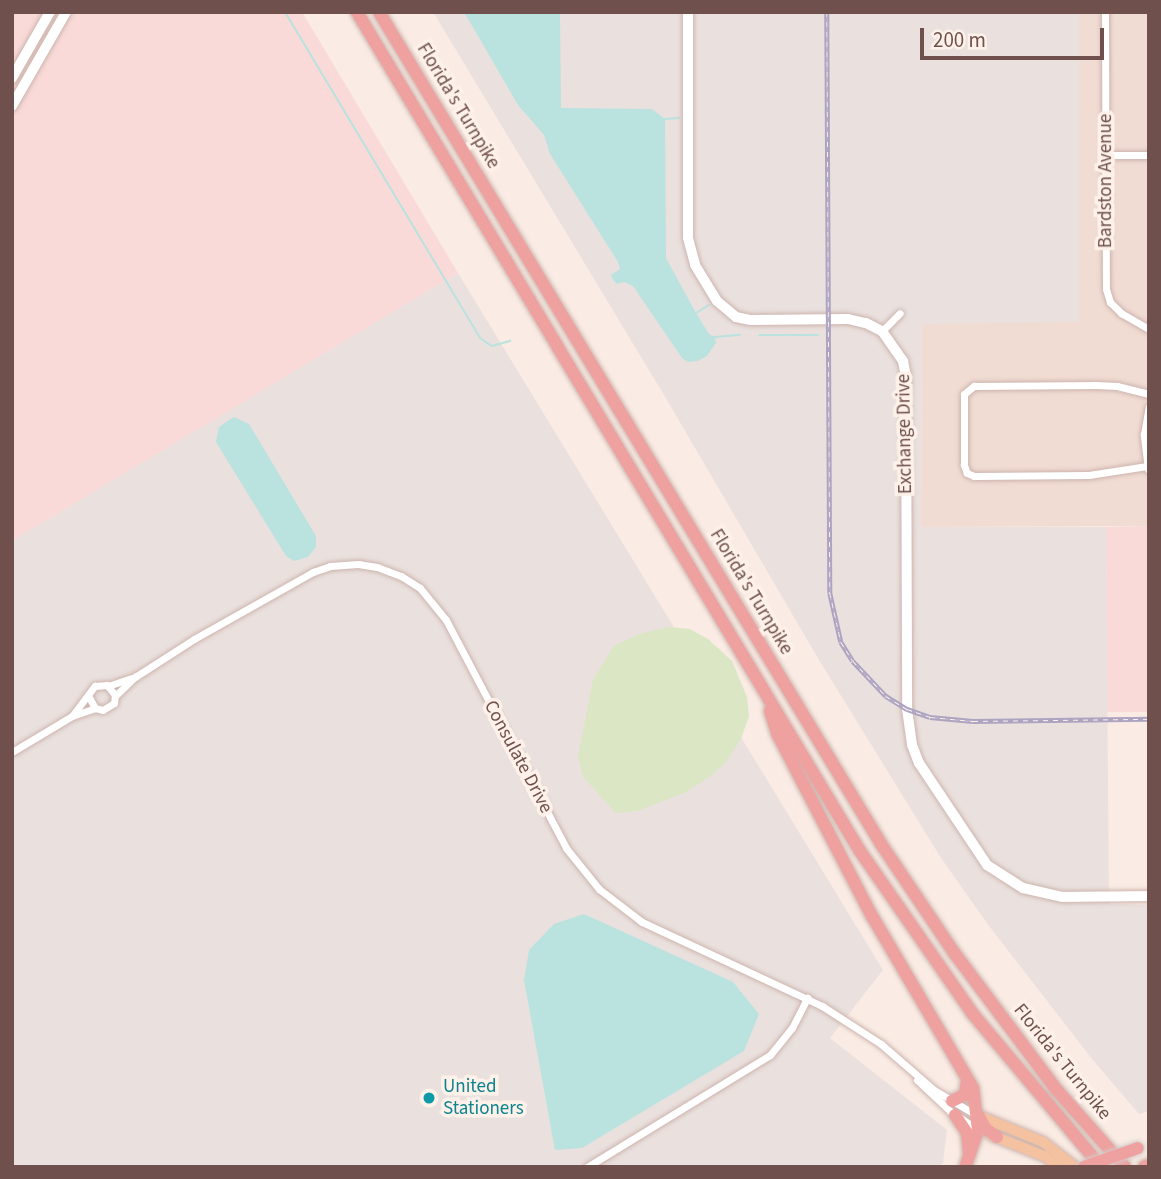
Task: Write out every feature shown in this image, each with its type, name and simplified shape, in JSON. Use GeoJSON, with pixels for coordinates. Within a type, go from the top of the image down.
{"type":"FeatureCollection","features":[{"type":"Feature","properties":{"kind":"highway","name":"Florida's Turnpike"},"geometry":{"type":"LineString","coordinates":[[357,12],[860,851],[937,964],[1011,1062],[1101,1167]]}},
{"type":"Feature","properties":{"kind":"highway","name":"Florida's Turnpike"},"geometry":{"type":"LineString","coordinates":[[379,12],[895,866],[963,965],[1056,1089],[1125,1167]]}},
{"type":"Feature","properties":{"kind":"highway"},"geometry":{"type":"LineString","coordinates":[[762,687],[778,735],[872,916],[966,1076],[985,1134],[966,1165]]}},
{"type":"Feature","properties":{"kind":"highway"},"geometry":{"type":"LineString","coordinates":[[952,1101],[965,1095],[966,1076]]}},
{"type":"Feature","properties":{"kind":"highway"},"geometry":{"type":"LineString","coordinates":[[955,1115],[968,1138],[966,1165]]}},
{"type":"Feature","properties":{"kind":"highway"},"geometry":{"type":"LineString","coordinates":[[1084,1167],[1143,1147]]}},
{"type":"Feature","properties":{"kind":"main road","name":"Consulate Drive"},"geometry":{"type":"LineString","coordinates":[[979,1116],[1032,1137],[1060,1161],[1075,1167]]}},
{"type":"Feature","properties":{"kind":"main road"},"geometry":{"type":"LineString","coordinates":[[985,1134],[1001,1130],[1060,1161]]}},
{"type":"Feature","properties":{"kind":"street"},"geometry":{"type":"LineString","coordinates":[[12,78],[50,12]]}},
{"type":"Feature","properties":{"kind":"street"},"geometry":{"type":"LineString","coordinates":[[12,106],[66,12]]}},
{"type":"Feature","properties":{"kind":"street"},"geometry":{"type":"LineString","coordinates":[[688,12],[688,238],[695,265],[717,301],[736,317],[848,319],[882,331],[900,313]]}},
{"type":"Feature","properties":{"kind":"street","name":"Bardston Avenue"},"geometry":{"type":"LineString","coordinates":[[1105,12],[1106,289],[1110,302],[1121,313],[1149,329]]}},
{"type":"Feature","properties":{"kind":"street"},"geometry":{"type":"LineString","coordinates":[[1106,155],[1149,155]]}},
{"type":"Feature","properties":{"kind":"street","name":"Exchange Drive"},"geometry":{"type":"LineString","coordinates":[[882,331],[903,361],[906,377],[907,709],[912,745],[919,763],[988,865],[1023,888],[1063,897],[1149,896]]}},
{"type":"Feature","properties":{"kind":"street"},"geometry":{"type":"LineString","coordinates":[[1149,394],[1117,386],[1096,385],[974,386],[964,394],[964,465],[967,473],[974,476],[1089,475],[1148,468],[1144,434],[1149,407]]}},
{"type":"Feature","properties":{"kind":"street","name":"Consulate Drive"},"geometry":{"type":"LineString","coordinates":[[108,686],[135,677],[313,572],[330,566],[358,564],[377,567],[401,576],[420,588],[446,620],[561,838],[589,879],[615,903],[642,922],[807,999],[858,1028],[908,1069],[952,1101],[979,1116]]}},
{"type":"Feature","properties":{"kind":"street","name":"Consulate Drive"},"geometry":{"type":"LineString","coordinates":[[115,696],[135,677]]}},
{"type":"Feature","properties":{"kind":"street"},"geometry":{"type":"LineString","coordinates":[[12,752],[72,716],[95,708],[107,709],[114,703],[115,696],[108,686],[94,686],[89,697],[72,716]]}},
{"type":"Feature","properties":{"kind":"street"},"geometry":{"type":"LineString","coordinates":[[89,697],[95,708]]}},
{"type":"Feature","properties":{"kind":"street"},"geometry":{"type":"LineString","coordinates":[[586,1167],[770,1055],[792,1028],[807,999]]}},
{"type":"Feature","properties":{"kind":"street","name":"Consulate Drive"},"geometry":{"type":"LineString","coordinates":[[908,1069],[933,1097],[985,1134]]}},
{"type":"Feature","properties":{"kind":"shaded area"},"geometry":{"type":"Polygon","coordinates":[[[12,12],[302,12],[458,273],[12,541],[12,12]]]}},
{"type":"Feature","properties":{"kind":"shaded area"},"geometry":{"type":"Polygon","coordinates":[[[433,12],[1079,12],[1079,322],[922,324],[921,527],[1106,527],[1109,904],[1149,905],[1149,1111],[1139,1114],[1092,1059],[989,926],[941,858],[819,660],[664,395],[433,12]]]}},
{"type":"Feature","properties":{"kind":"shaded area"},"geometry":{"type":"Polygon","coordinates":[[[1079,12],[1149,12],[1149,526],[921,527],[922,323],[1079,321],[1079,12]]]}},
{"type":"Feature","properties":{"kind":"shaded area"},"geometry":{"type":"Polygon","coordinates":[[[458,273],[883,970],[830,1038],[947,1130],[943,1163],[937,1167],[12,1167],[12,541],[458,273]]]}},
{"type":"Feature","properties":{"kind":"shaded area"},"geometry":{"type":"Polygon","coordinates":[[[1149,526],[1149,712],[1107,712],[1106,527],[1149,526]]]}},
{"type":"Feature","properties":{"kind":"green space"},"geometry":{"type":"Polygon","coordinates":[[[669,627],[690,629],[708,639],[732,661],[747,697],[749,716],[741,739],[726,762],[711,776],[686,792],[638,811],[616,813],[583,777],[578,756],[593,680],[614,646],[639,634],[669,627]]]}},
{"type":"Feature","properties":{"kind":"water"},"geometry":{"type":"Polygon","coordinates":[[[464,12],[560,12],[561,108],[652,109],[665,119],[666,258],[709,334],[715,337],[716,343],[707,356],[688,362],[682,358],[633,286],[624,282],[617,284],[613,280],[611,275],[620,269],[618,262],[550,154],[544,135],[518,105],[464,12]]]}},
{"type":"Feature","properties":{"kind":"water"},"geometry":{"type":"Polygon","coordinates":[[[234,417],[249,424],[316,536],[316,547],[308,557],[294,561],[286,556],[216,442],[219,427],[234,417]]]}},
{"type":"Feature","properties":{"kind":"water"},"geometry":{"type":"Polygon","coordinates":[[[584,914],[733,982],[759,1014],[744,1051],[582,1148],[555,1150],[524,980],[529,950],[554,924],[584,914]]]}},
{"type":"Feature","properties":{"kind":"waterway"},"geometry":{"type":"LineString","coordinates":[[285,12],[480,338],[492,346],[510,341]]}},
{"type":"Feature","properties":{"kind":"waterway"},"geometry":{"type":"LineString","coordinates":[[665,119],[679,118]]}},
{"type":"Feature","properties":{"kind":"waterway"},"geometry":{"type":"LineString","coordinates":[[696,313],[709,305]]}},
{"type":"Feature","properties":{"kind":"waterway"},"geometry":{"type":"LineString","coordinates":[[715,337],[740,335]]}},
{"type":"Feature","properties":{"kind":"waterway"},"geometry":{"type":"LineString","coordinates":[[759,335],[818,335]]}},
{"type":"Feature","properties":{"kind":"railway"},"geometry":{"type":"LineString","coordinates":[[827,12],[830,593],[841,642],[853,661],[886,696],[907,709],[930,717],[973,721],[1149,719]]}},
{"type":"Feature","properties":{"kind":"place","name":"United Stationers"},"geometry":{"type":"Point","coordinates":[429,1098]}}]}
